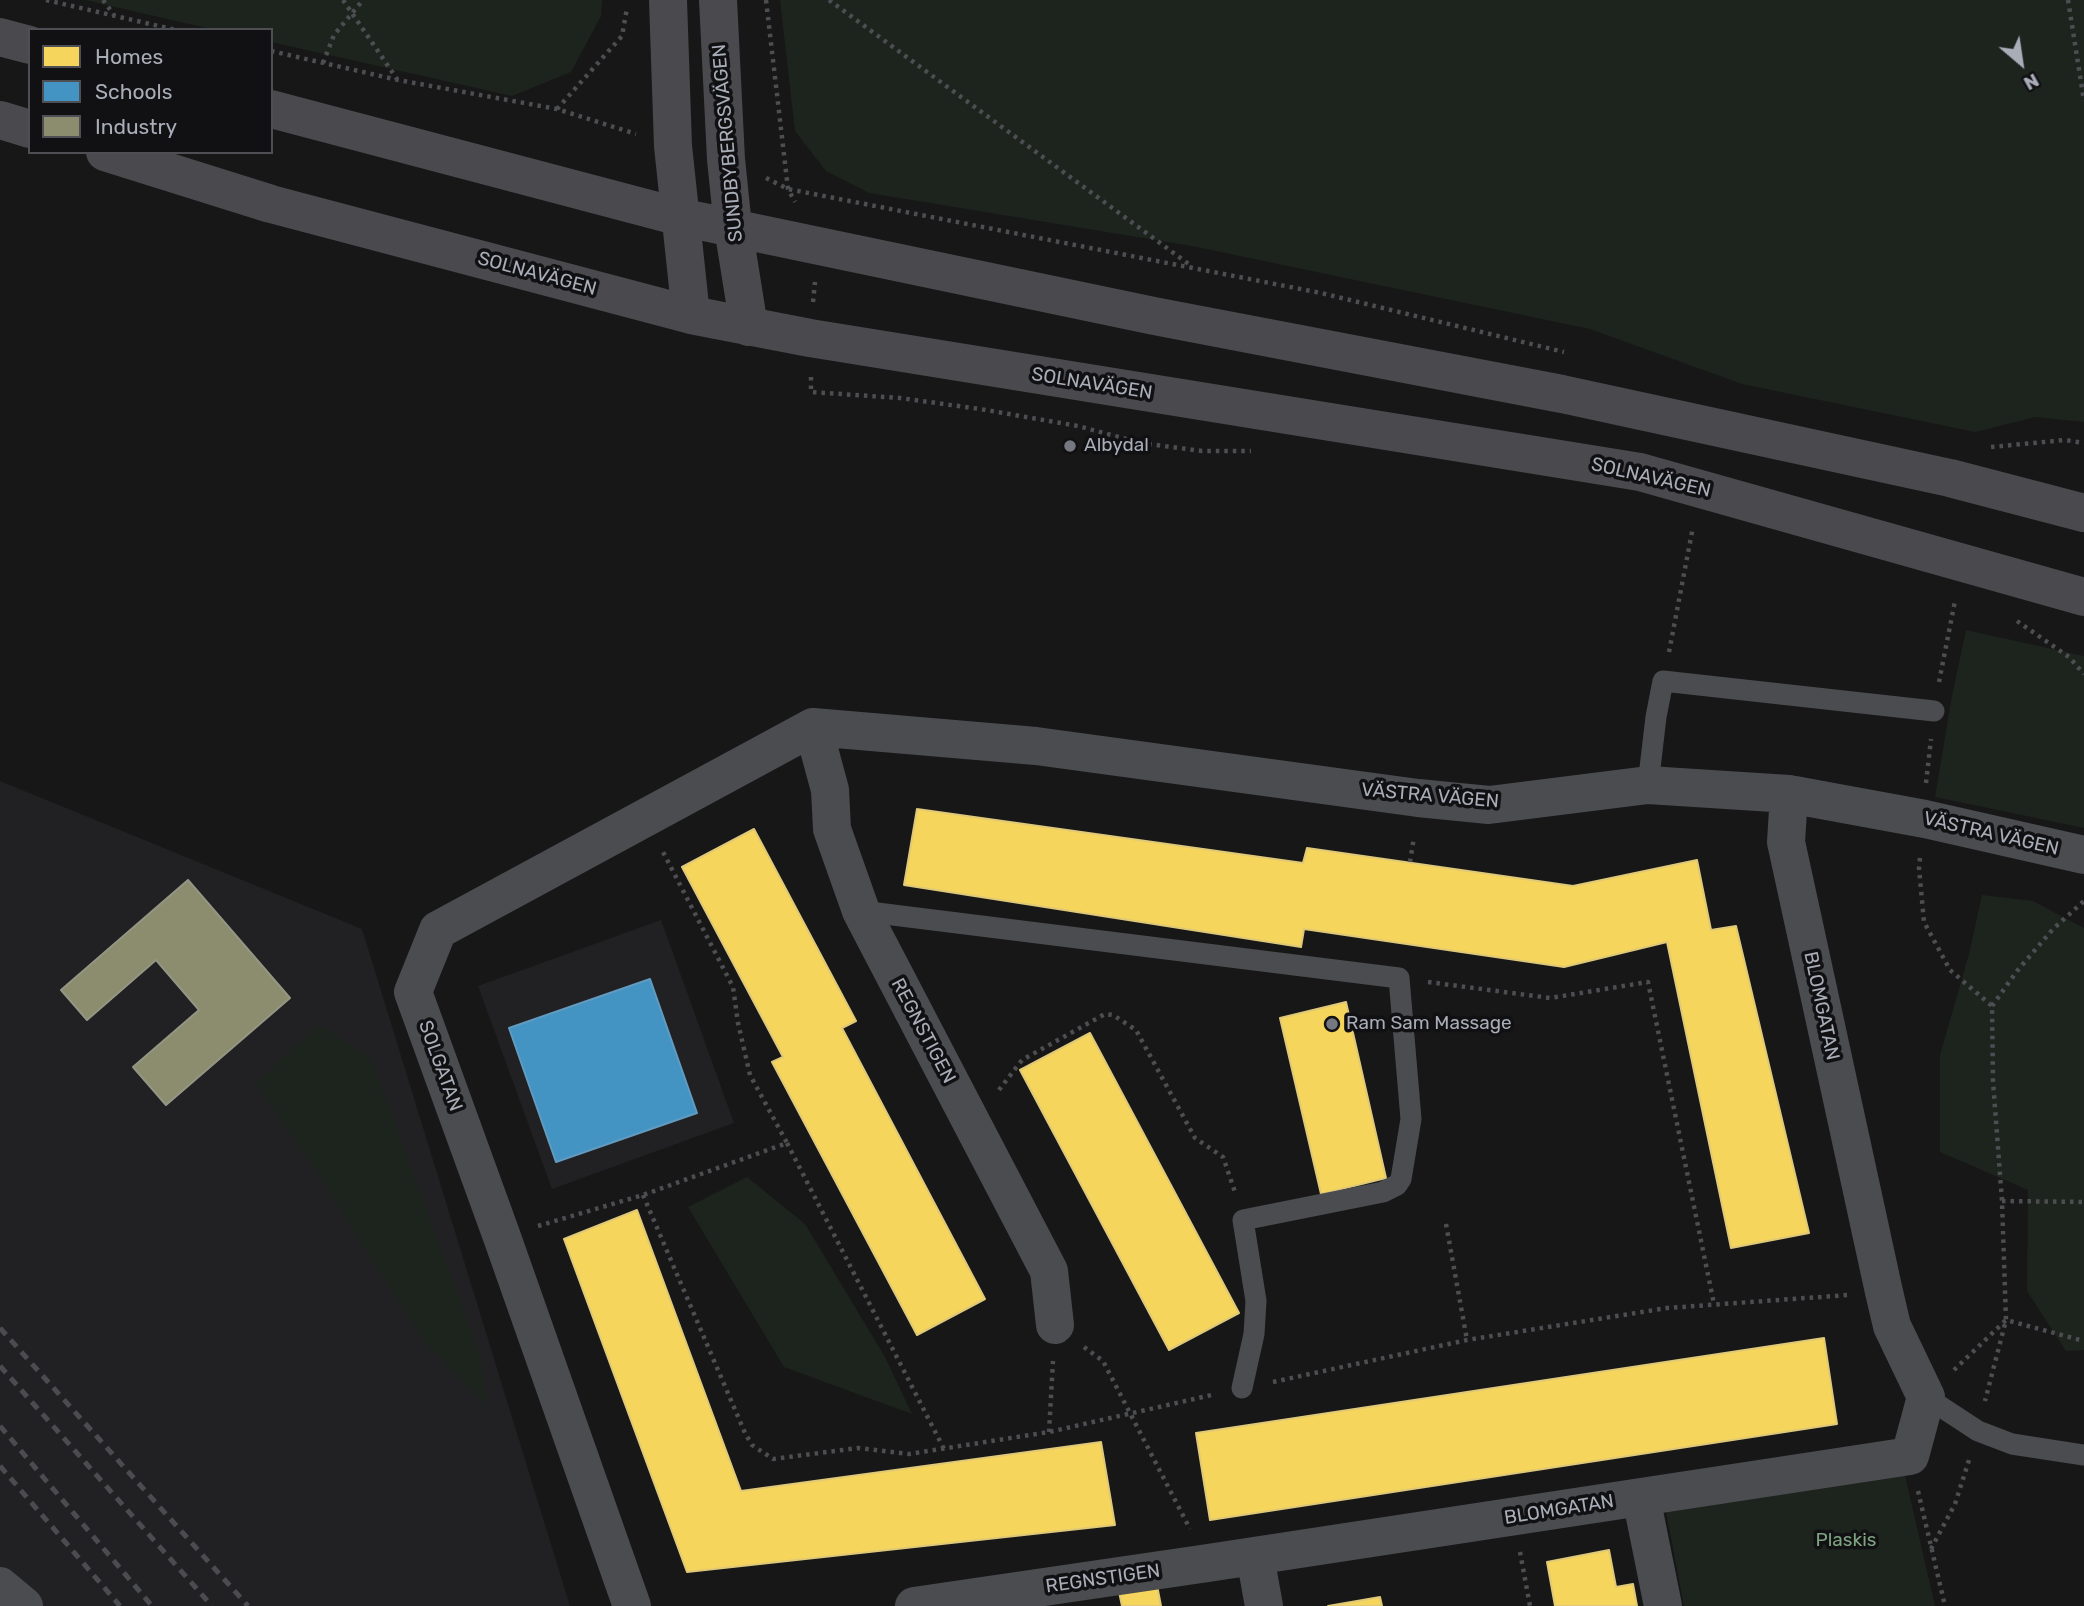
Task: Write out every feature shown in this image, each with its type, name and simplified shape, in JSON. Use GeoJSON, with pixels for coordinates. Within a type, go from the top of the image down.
{"type":"FeatureCollection","features":[{"type":"Feature","properties":{"kind":"main road"},"geometry":{"type":"LineString","coordinates":[[668,0],[673,146],[691,315]]}},
{"type":"Feature","properties":{"kind":"main road","name":"SUNDBYBERGSVÄGEN"},"geometry":{"type":"LineString","coordinates":[[718,0],[726,159],[733,227],[750,327]]}},
{"type":"Feature","properties":{"kind":"main road"},"geometry":{"type":"LineString","coordinates":[[0,37],[28,44]]}},
{"type":"Feature","properties":{"kind":"main road"},"geometry":{"type":"LineString","coordinates":[[273,110],[680,217],[1154,316],[1575,397],[1950,478],[2084,513]]}},
{"type":"Feature","properties":{"kind":"main road"},"geometry":{"type":"LineString","coordinates":[[0,120],[28,128]]}},
{"type":"Feature","properties":{"kind":"main road","name":"SOLNAVÄGEN"},"geometry":{"type":"LineString","coordinates":[[111,154],[271,204],[691,315],[810,338],[1640,472],[2084,597]]}},
{"type":"Feature","properties":{"kind":"street","name":"VÄSTRA VÄGEN"},"geometry":{"type":"LineString","coordinates":[[814,727],[1036,746],[1489,805],[1648,785],[1788,794],[1925,819],[2084,855]]}},
{"type":"Feature","properties":{"kind":"street","name":"REGNSTIGEN"},"geometry":{"type":"LineString","coordinates":[[814,727],[830,790],[832,829],[861,911],[1049,1271],[1055,1325]]}},
{"type":"Feature","properties":{"kind":"street","name":"SOLGATAN"},"geometry":{"type":"LineString","coordinates":[[632,1606],[413,992],[438,930],[814,727]]}},
{"type":"Feature","properties":{"kind":"street","name":"BLOMGATAN"},"geometry":{"type":"LineString","coordinates":[[1788,794],[1786,842],[1884,1292],[1892,1326],[1926,1397]]}},
{"type":"Feature","properties":{"kind":"street"},"geometry":{"type":"LineString","coordinates":[[1910,1456],[1926,1397]]}},
{"type":"Feature","properties":{"kind":"street","name":"BLOMGATAN"},"geometry":{"type":"LineString","coordinates":[[1208,1563],[1910,1456]]}},
{"type":"Feature","properties":{"kind":"street"},"geometry":{"type":"LineString","coordinates":[[1642,1497],[1662,1606]]}},
{"type":"Feature","properties":{"kind":"street"},"geometry":{"type":"LineString","coordinates":[[1255,1556],[1264,1606]]}},
{"type":"Feature","properties":{"kind":"street","name":"REGNSTIGEN"},"geometry":{"type":"LineString","coordinates":[[914,1606],[1208,1563]]}},
{"type":"Feature","properties":{"kind":"street"},"geometry":{"type":"LineString","coordinates":[[0,1586],[24,1606]]}},
{"type":"Feature","properties":{"kind":"lane"},"geometry":{"type":"LineString","coordinates":[[1648,785],[1656,717],[1664,681],[1934,711]]}},
{"type":"Feature","properties":{"kind":"lane"},"geometry":{"type":"LineString","coordinates":[[861,911],[1399,978],[1411,1119],[1402,1179],[1383,1192],[1243,1220],[1256,1301],[1254,1335],[1242,1388]]}},
{"type":"Feature","properties":{"kind":"lane"},"geometry":{"type":"LineString","coordinates":[[1926,1397],[1978,1431],[2012,1444],[2084,1455]]}},
{"type":"Feature","properties":{"kind":"path"},"geometry":{"type":"LineString","coordinates":[[46,0],[167,28]]}},
{"type":"Feature","properties":{"kind":"path"},"geometry":{"type":"LineString","coordinates":[[103,0],[114,16]]}},
{"type":"Feature","properties":{"kind":"path"},"geometry":{"type":"LineString","coordinates":[[343,0],[398,80]]}},
{"type":"Feature","properties":{"kind":"path"},"geometry":{"type":"LineString","coordinates":[[323,63],[334,36],[363,0]]}},
{"type":"Feature","properties":{"kind":"path"},"geometry":{"type":"LineString","coordinates":[[557,109],[622,37],[629,0]]}},
{"type":"Feature","properties":{"kind":"path"},"geometry":{"type":"LineString","coordinates":[[766,0],[788,189],[818,245],[810,338],[811,392]]}},
{"type":"Feature","properties":{"kind":"path"},"geometry":{"type":"LineString","coordinates":[[829,0],[1194,268]]}},
{"type":"Feature","properties":{"kind":"path"},"geometry":{"type":"LineString","coordinates":[[2068,0],[2084,101]]}},
{"type":"Feature","properties":{"kind":"path"},"geometry":{"type":"LineString","coordinates":[[273,51],[398,80],[557,109],[673,146]]}},
{"type":"Feature","properties":{"kind":"path"},"geometry":{"type":"LineString","coordinates":[[726,159],[788,189],[1321,293],[1565,352]]}},
{"type":"Feature","properties":{"kind":"path"},"geometry":{"type":"LineString","coordinates":[[1989,447],[2065,440],[2084,443]]}},
{"type":"Feature","properties":{"kind":"path"},"geometry":{"type":"LineString","coordinates":[[1664,681],[1693,527]]}},
{"type":"Feature","properties":{"kind":"path"},"geometry":{"type":"LineString","coordinates":[[1925,819],[1919,868],[1924,922],[1950,970],[1992,1006]]}},
{"type":"Feature","properties":{"kind":"path"},"geometry":{"type":"LineString","coordinates":[[660,847],[733,987],[737,1023],[750,1075],[944,1449]]}},
{"type":"Feature","properties":{"kind":"path"},"geometry":{"type":"LineString","coordinates":[[1926,1397],[2006,1320],[2002,1201],[1993,1081],[1992,1006],[2044,940],[2084,901]]}},
{"type":"Feature","properties":{"kind":"path"},"geometry":{"type":"LineString","coordinates":[[1399,978],[1550,998],[1648,982],[1714,1304]]}},
{"type":"Feature","properties":{"kind":"path"},"geometry":{"type":"LineString","coordinates":[[998,1092],[1022,1060],[1105,1014],[1114,1015],[1136,1030],[1195,1138],[1223,1157],[1243,1220]]}},
{"type":"Feature","properties":{"kind":"path"},"geometry":{"type":"LineString","coordinates":[[502,1237],[643,1195],[787,1143]]}},
{"type":"Feature","properties":{"kind":"path"},"geometry":{"type":"LineString","coordinates":[[643,1195],[740,1422],[752,1445],[773,1459],[858,1448],[909,1454],[1049,1432],[1467,1340],[1667,1308],[1884,1292]]}},
{"type":"Feature","properties":{"kind":"path"},"geometry":{"type":"LineString","coordinates":[[2002,1201],[2084,1202]]}},
{"type":"Feature","properties":{"kind":"path"},"geometry":{"type":"LineString","coordinates":[[1447,1224],[1467,1340]]}},
{"type":"Feature","properties":{"kind":"path"},"geometry":{"type":"LineString","coordinates":[[2006,1320],[2084,1341]]}},
{"type":"Feature","properties":{"kind":"path"},"geometry":{"type":"LineString","coordinates":[[1055,1325],[1103,1361],[1208,1563]]}},
{"type":"Feature","properties":{"kind":"path"},"geometry":{"type":"LineString","coordinates":[[1049,1432],[1055,1325]]}},
{"type":"Feature","properties":{"kind":"path"},"geometry":{"type":"LineString","coordinates":[[1910,1456],[1945,1606]]}},
{"type":"Feature","properties":{"kind":"path"},"geometry":{"type":"LineString","coordinates":[[1514,1517],[1530,1606]]}},
{"type":"Feature","properties":{"kind":"shaded area"},"geometry":{"type":"Polygon","coordinates":[[[0,781],[362,929],[570,1606],[0,1606],[0,781]]]}},
{"type":"Feature","properties":{"kind":"shaded area"},"geometry":{"type":"Polygon","coordinates":[[[661,920],[734,1123],[552,1189],[478,986],[661,920]]]}},
{"type":"Feature","properties":{"kind":"green space"},"geometry":{"type":"Polygon","coordinates":[[[85,0],[602,0],[601,16],[571,72],[512,96],[273,42],[273,28],[206,28],[85,0]]]}},
{"type":"Feature","properties":{"kind":"green space"},"geometry":{"type":"Polygon","coordinates":[[[780,0],[2084,0],[2084,422],[2035,417],[1975,432],[1742,384],[1590,329],[1192,246],[869,193],[826,171],[795,131],[780,0]]]}},
{"type":"Feature","properties":{"kind":"green space"},"geometry":{"type":"Polygon","coordinates":[[[1966,630],[2084,656],[2084,828],[1935,797],[1966,630]]]}},
{"type":"Feature","properties":{"kind":"green space"},"geometry":{"type":"Polygon","coordinates":[[[1982,895],[2033,901],[2084,928],[2084,1350],[2066,1351],[2027,1291],[2028,1190],[1940,1152],[1940,1055],[1969,954],[1982,895]]]}},
{"type":"Feature","properties":{"kind":"green space"},"geometry":{"type":"Polygon","coordinates":[[[319,1025],[371,1058],[481,1358],[487,1407],[423,1340],[312,1165],[255,1083],[319,1025]]]}},
{"type":"Feature","properties":{"kind":"green space"},"geometry":{"type":"Polygon","coordinates":[[[747,1177],[805,1224],[885,1357],[912,1414],[784,1367],[688,1207],[747,1177]]]}},
{"type":"Feature","properties":{"kind":"green space","name":"Plaskis"},"geometry":{"type":"Polygon","coordinates":[[[1903,1467],[1935,1606],[1684,1606],[1664,1501],[1903,1467]]]}},
{"type":"Feature","properties":{"kind":"building: Homes"},"geometry":{"type":"Polygon","coordinates":[[[917,809],[1303,863],[1307,848],[1573,886],[1697,860],[1711,930],[1736,926],[1809,1233],[1731,1248],[1667,942],[1564,967],[1304,929],[1301,947],[904,885],[917,809]]]}},
{"type":"Feature","properties":{"kind":"building: Homes"},"geometry":{"type":"Polygon","coordinates":[[[754,829],[856,1021],[842,1028],[985,1299],[917,1335],[772,1062],[783,1057],[682,867],[754,829]]]}},
{"type":"Feature","properties":{"kind":"building: Homes"},"geometry":{"type":"Polygon","coordinates":[[[1346,1002],[1386,1178],[1321,1194],[1280,1018],[1346,1002]]]}},
{"type":"Feature","properties":{"kind":"building: Homes"},"geometry":{"type":"Polygon","coordinates":[[[1090,1033],[1239,1313],[1169,1350],[1020,1070],[1090,1033]]]}},
{"type":"Feature","properties":{"kind":"building: Homes"},"geometry":{"type":"Polygon","coordinates":[[[637,1210],[741,1491],[1101,1442],[1115,1525],[687,1572],[564,1239],[637,1210]]]}},
{"type":"Feature","properties":{"kind":"building: Homes"},"geometry":{"type":"Polygon","coordinates":[[[1824,1338],[1837,1424],[1210,1520],[1196,1433],[1824,1338]]]}},
{"type":"Feature","properties":{"kind":"building: Homes"},"geometry":{"type":"Polygon","coordinates":[[[1609,1550],[1616,1587],[1633,1584],[1637,1606],[1555,1606],[1547,1562],[1609,1550]]]}},
{"type":"Feature","properties":{"kind":"building: Homes"},"geometry":{"type":"Polygon","coordinates":[[[1156,1580],[1161,1606],[1122,1606],[1118,1587],[1156,1580]]]}},
{"type":"Feature","properties":{"kind":"building: Homes"},"geometry":{"type":"Polygon","coordinates":[[[1380,1597],[1382,1606],[1328,1606],[1380,1597]]]}},
{"type":"Feature","properties":{"kind":"building: Schools"},"geometry":{"type":"Polygon","coordinates":[[[650,979],[697,1113],[556,1162],[509,1028],[650,979]]]}},
{"type":"Feature","properties":{"kind":"building: Industry"},"geometry":{"type":"Polygon","coordinates":[[[188,880],[290,998],[166,1105],[133,1067],[199,1010],[156,960],[87,1020],[61,990],[188,880]]]}},
{"type":"Feature","properties":{"kind":"railway"},"geometry":{"type":"LineString","coordinates":[[0,1328],[248,1606]]}},
{"type":"Feature","properties":{"kind":"railway"},"geometry":{"type":"LineString","coordinates":[[0,1366],[212,1606]]}},
{"type":"Feature","properties":{"kind":"railway"},"geometry":{"type":"LineString","coordinates":[[0,1426],[152,1606]]}},
{"type":"Feature","properties":{"kind":"railway"},"geometry":{"type":"LineString","coordinates":[[0,1466],[120,1606]]}},
{"type":"Feature","properties":{"kind":"place","name":"Albydal"},"geometry":{"type":"Point","coordinates":[1070,446]}},
{"type":"Feature","properties":{"kind":"place","name":"Ram Sam Massage"},"geometry":{"type":"Point","coordinates":[1332,1024]}}]}
